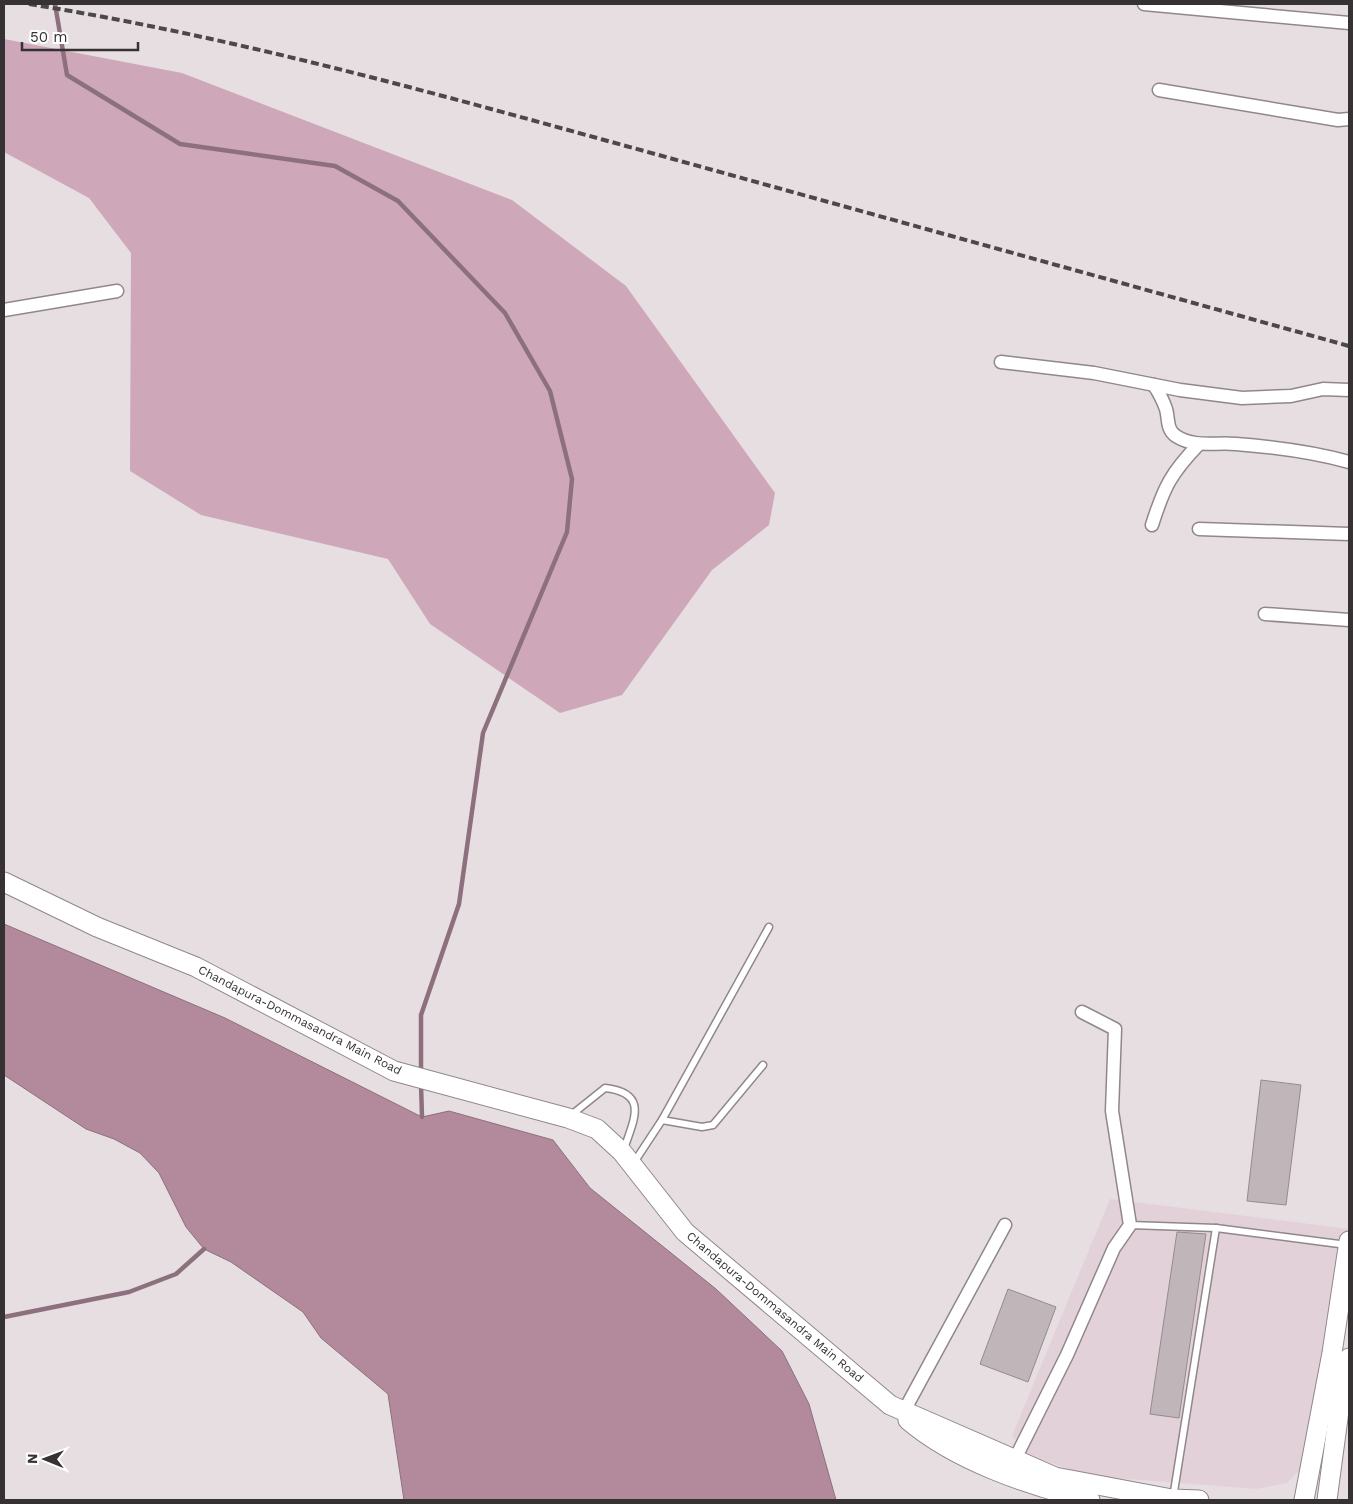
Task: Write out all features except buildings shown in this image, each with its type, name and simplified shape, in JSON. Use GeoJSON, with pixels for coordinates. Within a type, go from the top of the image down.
{"type":"FeatureCollection","features":[{"type":"Feature","properties":{"kind":"main road","name":"Chandapura-Dommasandra Main Road"},"geometry":{"type":"LineString","coordinates":[[4,882],[97,927],[196,967],[394,1071],[568,1118],[597,1130],[627,1158],[685,1232],[897,1408],[1055,1477],[1172,1499],[1199,1500]]}},
{"type":"Feature","properties":{"kind":"main road"},"geometry":{"type":"LineString","coordinates":[[1304,1500],[1332,1353],[1349,1241]]}},
{"type":"Feature","properties":{"kind":"main road"},"geometry":{"type":"LineString","coordinates":[[1309,1500],[1327,1498],[1344,1415],[1349,1358]]}},
{"type":"Feature","properties":{"kind":"main road"},"geometry":{"type":"LineString","coordinates":[[897,1408],[921,1431],[948,1448],[1047,1489],[1090,1500]]}},
{"type":"Feature","properties":{"kind":"main road"},"geometry":{"type":"LineString","coordinates":[[1320,1409],[1344,1415]]}},
{"type":"Feature","properties":{"kind":"street"},"geometry":{"type":"LineString","coordinates":[[1144,4],[1349,23]]}},
{"type":"Feature","properties":{"kind":"street"},"geometry":{"type":"LineString","coordinates":[[1159,90],[1338,120],[1349,118]]}},
{"type":"Feature","properties":{"kind":"street"},"geometry":{"type":"LineString","coordinates":[[4,310],[117,291]]}},
{"type":"Feature","properties":{"kind":"street"},"geometry":{"type":"LineString","coordinates":[[1001,362],[1094,373],[1154,385],[1242,398],[1290,396],[1323,389],[1349,390]]}},
{"type":"Feature","properties":{"kind":"street"},"geometry":{"type":"LineString","coordinates":[[1154,385],[1167,412],[1168,426],[1176,436],[1199,444],[1234,443],[1278,448],[1327,456],[1349,462]]}},
{"type":"Feature","properties":{"kind":"street"},"geometry":{"type":"LineString","coordinates":[[1152,525],[1165,485],[1176,468],[1199,444]]}},
{"type":"Feature","properties":{"kind":"street"},"geometry":{"type":"LineString","coordinates":[[1199,529],[1349,534]]}},
{"type":"Feature","properties":{"kind":"street"},"geometry":{"type":"LineString","coordinates":[[1265,614],[1349,620]]}},
{"type":"Feature","properties":{"kind":"street"},"geometry":{"type":"LineString","coordinates":[[1015,1459],[1067,1355],[1114,1248],[1130,1225],[1112,1111],[1115,1030],[1082,1012]]}},
{"type":"Feature","properties":{"kind":"street"},"geometry":{"type":"LineString","coordinates":[[897,1408],[1005,1225]]}},
{"type":"Feature","properties":{"kind":"lane"},"geometry":{"type":"LineString","coordinates":[[627,1158],[662,1120],[770,927]]}},
{"type":"Feature","properties":{"kind":"lane"},"geometry":{"type":"LineString","coordinates":[[662,1120],[702,1127],[713,1125],[763,1064]]}},
{"type":"Feature","properties":{"kind":"lane"},"geometry":{"type":"LineString","coordinates":[[568,1118],[605,1088],[621,1090],[633,1100],[636,1113],[627,1158]]}},
{"type":"Feature","properties":{"kind":"lane"},"geometry":{"type":"LineString","coordinates":[[1130,1225],[1216,1228],[1349,1245]]}},
{"type":"Feature","properties":{"kind":"lane"},"geometry":{"type":"LineString","coordinates":[[1172,1499],[1216,1228]]}},
{"type":"Feature","properties":{"kind":"shaded area"},"geometry":{"type":"Polygon","coordinates":[[[4,39],[182,73],[512,200],[626,286],[775,493],[769,525],[712,570],[622,695],[560,713],[430,624],[388,559],[201,515],[130,471],[131,253],[89,198],[4,152],[4,39]]]}},
{"type":"Feature","properties":{"kind":"shaded area"},"geometry":{"type":"Polygon","coordinates":[[[4,924],[225,1018],[422,1117],[449,1111],[553,1140],[590,1188],[716,1289],[782,1351],[809,1404],[836,1500],[404,1500],[388,1394],[321,1338],[303,1312],[231,1262],[204,1249],[186,1227],[159,1173],[140,1153],[114,1139],[86,1129],[4,1075],[4,924]]]}},
{"type":"Feature","properties":{"kind":"shaded area"},"geometry":{"type":"Polygon","coordinates":[[[1110,1199],[1349,1229],[1306,1464],[1287,1483],[1256,1489],[1090,1476],[1030,1456],[1012,1436],[1110,1199]]]}},
{"type":"Feature","properties":{"kind":"waterway"},"geometry":{"type":"LineString","coordinates":[[55,4],[67,75],[180,144],[335,166],[398,201],[505,313],[550,391],[572,479],[567,532],[483,733],[459,904],[421,1015],[421,1074]]}},
{"type":"Feature","properties":{"kind":"waterway"},"geometry":{"type":"LineString","coordinates":[[421,1084],[422,1117]]}},
{"type":"Feature","properties":{"kind":"waterway"},"geometry":{"type":"LineString","coordinates":[[4,1317],[129,1292],[176,1274],[204,1249]]}},
{"type":"Feature","properties":{"kind":"railway"},"geometry":{"type":"LineString","coordinates":[[29,4],[108,18],[266,51],[422,90],[1349,346]]}}]}
